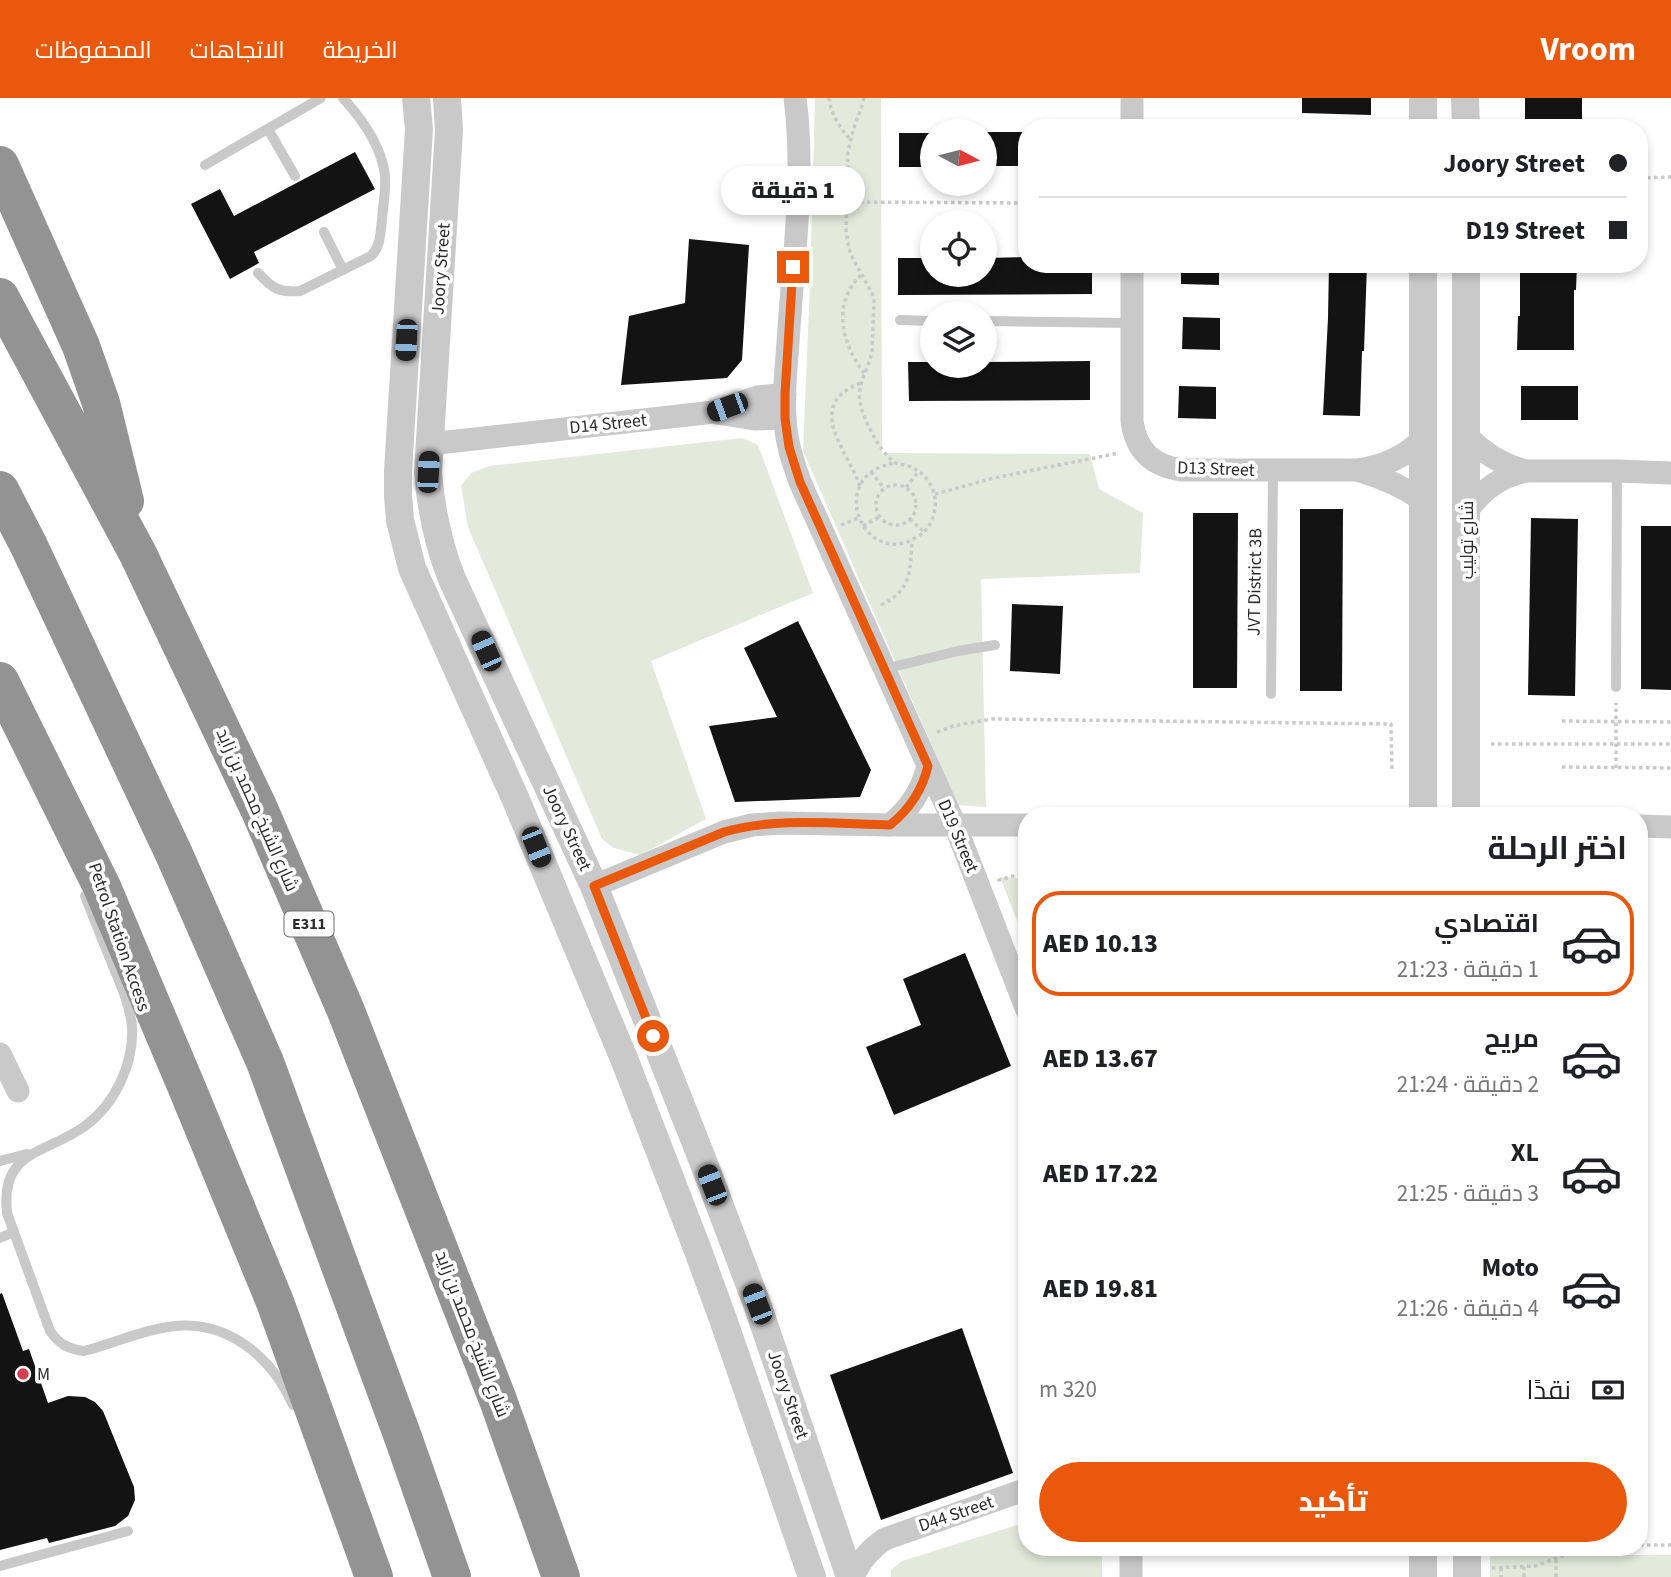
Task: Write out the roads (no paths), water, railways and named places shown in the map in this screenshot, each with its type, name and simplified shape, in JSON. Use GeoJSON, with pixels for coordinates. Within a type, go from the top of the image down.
{"type":"FeatureCollection","features":[{"type":"Feature","properties":{"kind":"highway"},"geometry":{"type":"LineString","coordinates":[[0,165],[91,373],[138,554]]}},
{"type":"Feature","properties":{"kind":"highway","name":"شارع الشيخ محمد بن زايد"},"geometry":{"type":"LineString","coordinates":[[0,297],[138,554],[260,811],[346,1010],[499,1400],[561,1577]]}},
{"type":"Feature","properties":{"kind":"highway"},"geometry":{"type":"LineString","coordinates":[[0,490],[174,854],[265,1062],[452,1577]]}},
{"type":"Feature","properties":{"kind":"highway"},"geometry":{"type":"LineString","coordinates":[[0,681],[102,887],[187,1088],[275,1302],[337,1493],[368,1570]]}},
{"type":"Feature","properties":{"kind":"street","name":"Joory Street"},"geometry":{"type":"LineString","coordinates":[[416,98],[419,129],[398,471],[400,520],[412,568],[516,800],[625,1061],[697,1248],[812,1577]]}},
{"type":"Feature","properties":{"kind":"street","name":"Joory Street"},"geometry":{"type":"LineString","coordinates":[[447,98],[449,130],[428,472],[430,499],[442,554],[594,886],[753,1293],[851,1577]]}},
{"type":"Feature","properties":{"kind":"street","name":"D19 Street"},"geometry":{"type":"LineString","coordinates":[[795,98],[799,152],[785,394],[789,447],[800,482],[955,825],[1018,987]]}},
{"type":"Feature","properties":{"kind":"street"},"geometry":{"type":"LineString","coordinates":[[1132,98],[1132,119]]}},
{"type":"Feature","properties":{"kind":"street"},"geometry":{"type":"LineString","coordinates":[[1423,98],[1423,119]]}},
{"type":"Feature","properties":{"kind":"street"},"geometry":{"type":"LineString","coordinates":[[1465,98],[1466,119]]}},
{"type":"Feature","properties":{"kind":"street"},"geometry":{"type":"LineString","coordinates":[[1132,273],[1132,323]]}},
{"type":"Feature","properties":{"kind":"street"},"geometry":{"type":"LineString","coordinates":[[1423,273],[1423,807]]}},
{"type":"Feature","properties":{"kind":"street","name":"شارع توليب"},"geometry":{"type":"LineString","coordinates":[[1466,273],[1466,807]]}},
{"type":"Feature","properties":{"kind":"street","name":"D13 Street"},"geometry":{"type":"LineString","coordinates":[[1132,323],[1133,431],[1142,449],[1159,464],[1170,469],[1357,470],[1393,460],[1415,447],[1424,438]]}},
{"type":"Feature","properties":{"kind":"street","name":"D14 Street"},"geometry":{"type":"LineString","coordinates":[[430,444],[714,412],[758,397],[785,394]]}},
{"type":"Feature","properties":{"kind":"street"},"geometry":{"type":"LineString","coordinates":[[714,412],[755,419],[785,418]]}},
{"type":"Feature","properties":{"kind":"street"},"geometry":{"type":"LineString","coordinates":[[1465,434],[1493,458],[1526,471],[1671,473]]}},
{"type":"Feature","properties":{"kind":"street","name":"D13 Street"},"geometry":{"type":"LineString","coordinates":[[1357,470],[1399,485],[1424,501]]}},
{"type":"Feature","properties":{"kind":"street"},"geometry":{"type":"LineString","coordinates":[[1467,511],[1475,498],[1486,488],[1505,477],[1526,471]]}},
{"type":"Feature","properties":{"kind":"street"},"geometry":{"type":"LineString","coordinates":[[890,825],[915,799],[928,766]]}},
{"type":"Feature","properties":{"kind":"street"},"geometry":{"type":"LineString","coordinates":[[516,800],[532,805],[538,811],[570,871],[594,886],[724,832],[767,823],[1018,825]]}},
{"type":"Feature","properties":{"kind":"street"},"geometry":{"type":"LineString","coordinates":[[1648,826],[1671,827]]}},
{"type":"Feature","properties":{"kind":"street"},"geometry":{"type":"LineString","coordinates":[[0,1054],[18,1091]]}},
{"type":"Feature","properties":{"kind":"street","name":"D44 Street"},"geometry":{"type":"LineString","coordinates":[[851,1577],[864,1557],[885,1539],[1018,1492]]}},
{"type":"Feature","properties":{"kind":"street","name":"D44 Street"},"geometry":{"type":"LineString","coordinates":[[835,1534],[885,1539]]}},
{"type":"Feature","properties":{"kind":"street"},"geometry":{"type":"LineString","coordinates":[[1131,1556],[1131,1577]]}},
{"type":"Feature","properties":{"kind":"street"},"geometry":{"type":"LineString","coordinates":[[1423,1556],[1423,1577]]}},
{"type":"Feature","properties":{"kind":"lane"},"geometry":{"type":"LineString","coordinates":[[205,165],[321,98]]}},
{"type":"Feature","properties":{"kind":"lane"},"geometry":{"type":"LineString","coordinates":[[258,273],[276,289],[292,292],[309,288],[371,256],[379,246],[385,176],[380,155],[364,125],[343,98]]}},
{"type":"Feature","properties":{"kind":"lane"},"geometry":{"type":"LineString","coordinates":[[268,129],[295,176]]}},
{"type":"Feature","properties":{"kind":"lane"},"geometry":{"type":"LineString","coordinates":[[324,232],[343,270]]}},
{"type":"Feature","properties":{"kind":"lane"},"geometry":{"type":"LineString","coordinates":[[900,320],[920,321]]}},
{"type":"Feature","properties":{"kind":"lane"},"geometry":{"type":"LineString","coordinates":[[997,321],[1132,323]]}},
{"type":"Feature","properties":{"kind":"lane","name":"JVT District 3B"},"geometry":{"type":"LineString","coordinates":[[1271,694],[1273,470]]}},
{"type":"Feature","properties":{"kind":"lane"},"geometry":{"type":"LineString","coordinates":[[1616,687],[1617,471]]}},
{"type":"Feature","properties":{"kind":"lane"},"geometry":{"type":"LineString","coordinates":[[884,669],[995,645]]}},
{"type":"Feature","properties":{"kind":"lane","name":"Petrol Station Access"},"geometry":{"type":"LineString","coordinates":[[61,805],[71,852]]}},
{"type":"Feature","properties":{"kind":"lane","name":"Petrol Station Access"},"geometry":{"type":"LineString","coordinates":[[83,890],[129,1007],[132,1029],[130,1052],[124,1073],[101,1111],[85,1126],[29,1154],[13,1172],[6,1193],[7,1213],[50,1331],[65,1346],[84,1351],[171,1326],[214,1330],[235,1338],[269,1365],[282,1382],[296,1414]]}},
{"type":"Feature","properties":{"kind":"lane"},"geometry":{"type":"LineString","coordinates":[[0,1161],[29,1154]]}},
{"type":"Feature","properties":{"kind":"lane"},"geometry":{"type":"LineString","coordinates":[[0,1238],[14,1232]]}},
{"type":"Feature","properties":{"kind":"lane"},"geometry":{"type":"LineString","coordinates":[[0,1566],[128,1531]]}},
{"type":"Feature","properties":{"kind":"place","name":"M"},"geometry":{"type":"Point","coordinates":[23,1374]}}]}
